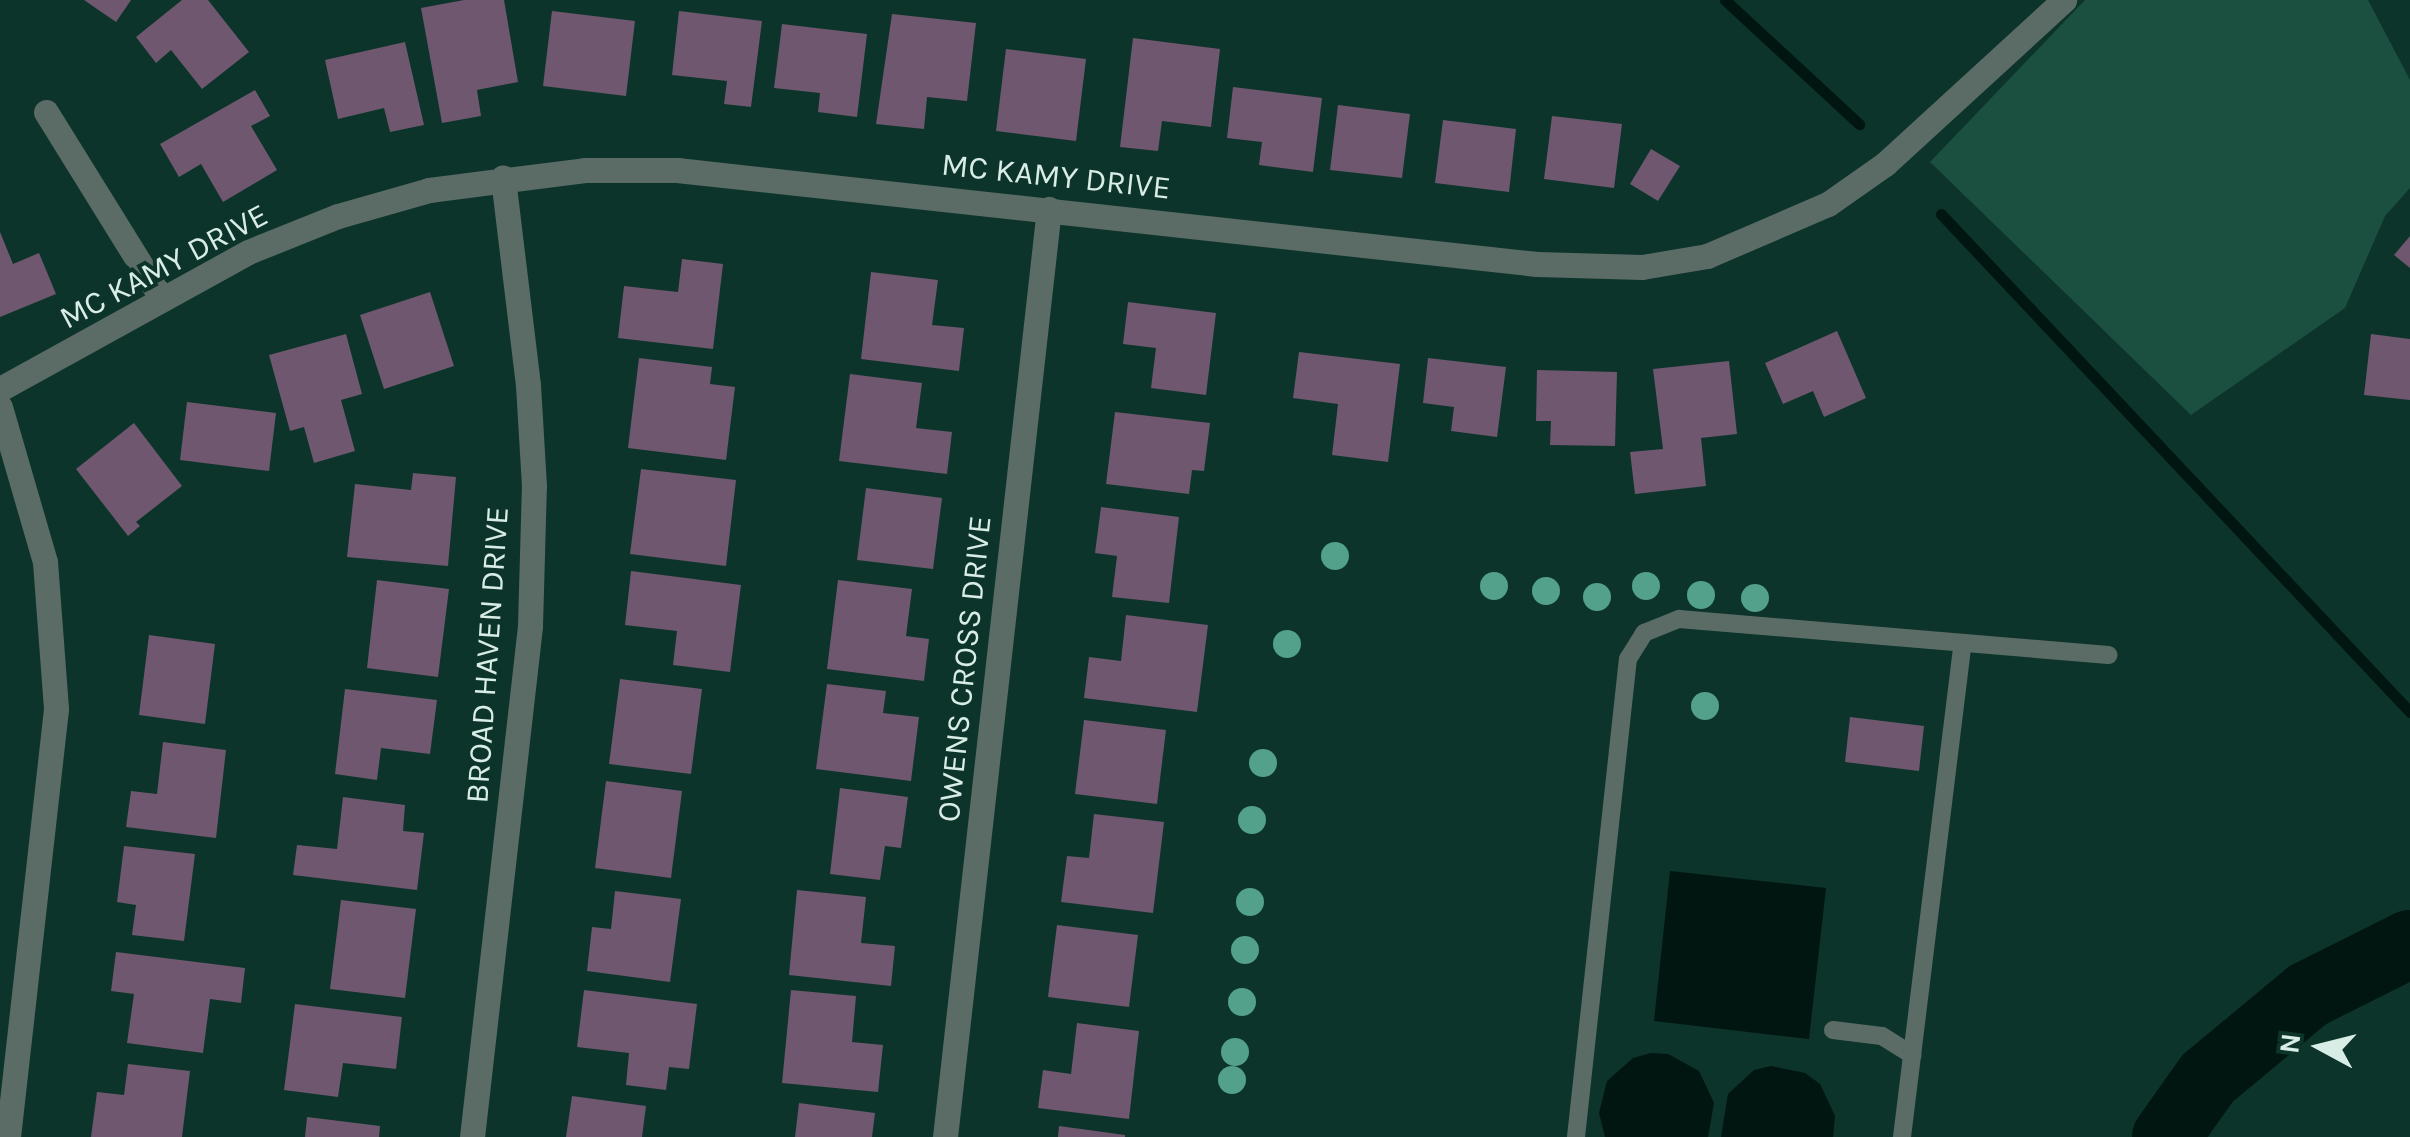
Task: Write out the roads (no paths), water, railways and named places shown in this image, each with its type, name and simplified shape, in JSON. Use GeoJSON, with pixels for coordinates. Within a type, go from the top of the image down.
{"type":"FeatureCollection","features":[{"type":"Feature","properties":{"kind":"street","name":"MC KAMY DRIVE"},"geometry":{"type":"LineString","coordinates":[[0,389],[248,252],[338,216],[503,177],[677,170],[1538,264],[1642,267],[1707,256],[1828,204],[1885,164],[2064,0]]}},
{"type":"Feature","properties":{"kind":"street"},"geometry":{"type":"LineString","coordinates":[[46,112],[162,299]]}},
{"type":"Feature","properties":{"kind":"street","name":"BROAD HAVEN DRIVE"},"geometry":{"type":"LineString","coordinates":[[472,1137],[530,626],[534,486],[528,384],[503,177]]}},
{"type":"Feature","properties":{"kind":"street","name":"OWENS CROSS DRIVE"},"geometry":{"type":"LineString","coordinates":[[945,1137],[1049,208]]}},
{"type":"Feature","properties":{"kind":"street"},"geometry":{"type":"LineString","coordinates":[[0,407],[45,562],[56,709],[8,1137]]}},
{"type":"Feature","properties":{"kind":"lane"},"geometry":{"type":"LineString","coordinates":[[1576,1137],[1634,645],[1654,625],[1679,619],[1962,647],[2108,655]]}},
{"type":"Feature","properties":{"kind":"lane"},"geometry":{"type":"LineString","coordinates":[[1902,1137],[1962,647]]}},
{"type":"Feature","properties":{"kind":"lane"},"geometry":{"type":"LineString","coordinates":[[1833,1030],[1882,1036],[1912,1055]]}},
{"type":"Feature","properties":{"kind":"water"},"geometry":{"type":"Polygon","coordinates":[[[1670,871],[1826,888],[1809,1039],[1654,1021],[1670,871]]]}},
{"type":"Feature","properties":{"kind":"water"},"geometry":{"type":"Polygon","coordinates":[[[1668,1054],[1699,1071],[1714,1103],[1708,1137],[1605,1137],[1599,1113],[1607,1081],[1633,1058],[1668,1054]]]}},
{"type":"Feature","properties":{"kind":"water"},"geometry":{"type":"Polygon","coordinates":[[[1771,1066],[1805,1073],[1820,1084],[1835,1116],[1833,1137],[1721,1137],[1728,1094],[1754,1070],[1771,1066]]]}},
{"type":"Feature","properties":{"kind":"waterway"},"geometry":{"type":"LineString","coordinates":[[1725,0],[1859,124]]}},
{"type":"Feature","properties":{"kind":"waterway"},"geometry":{"type":"LineString","coordinates":[[1941,214],[2410,712]]}},
{"type":"Feature","properties":{"kind":"waterway"},"geometry":{"type":"LineString","coordinates":[[2166,1137],[2208,1078],[2308,995],[2410,944]]}}]}
